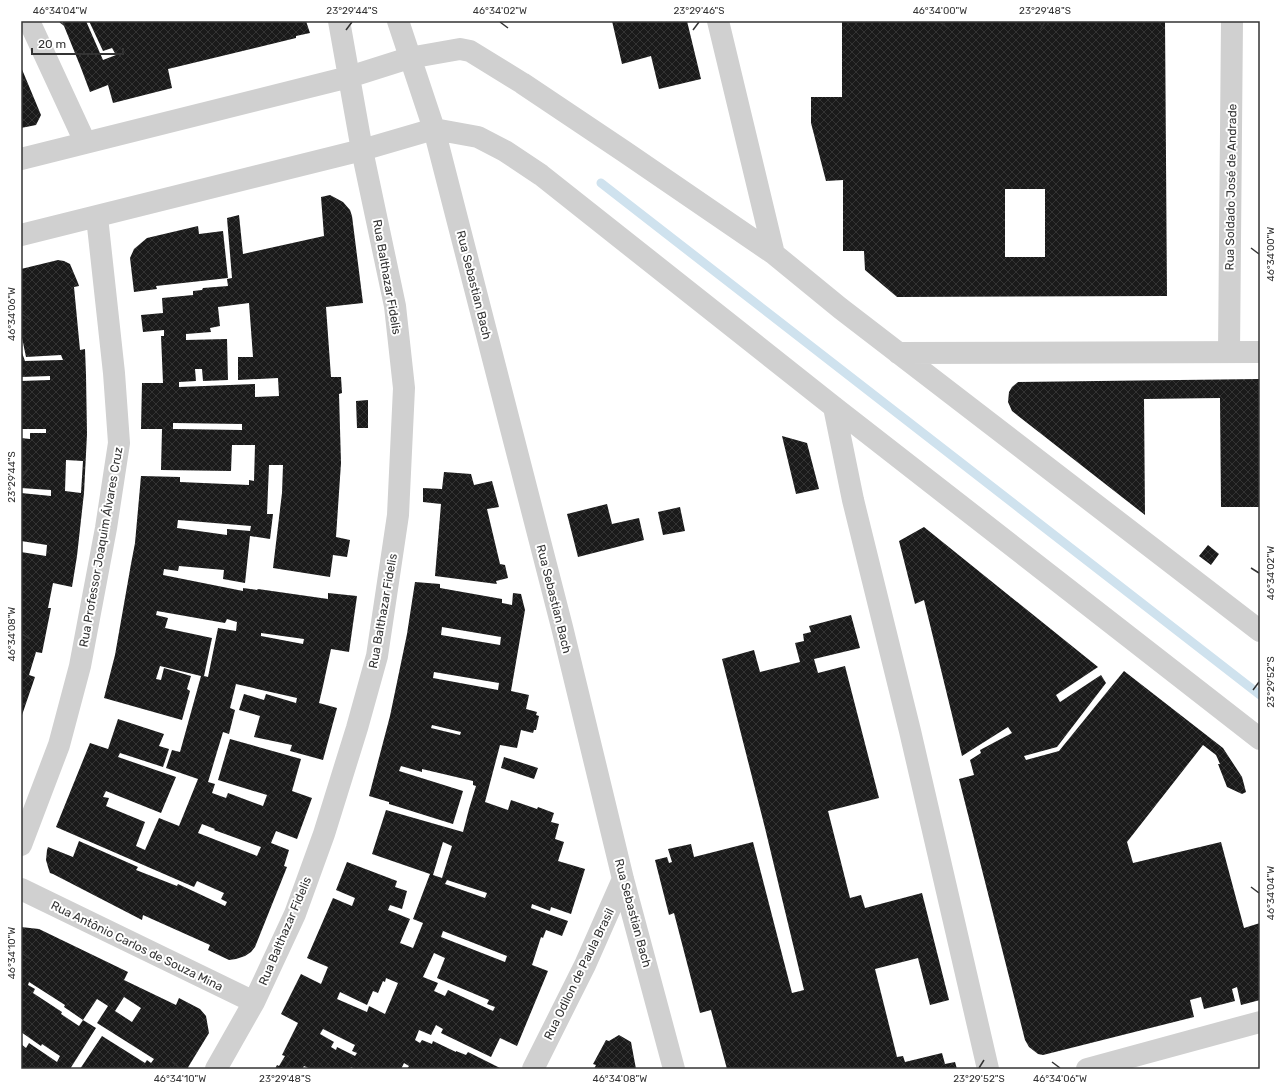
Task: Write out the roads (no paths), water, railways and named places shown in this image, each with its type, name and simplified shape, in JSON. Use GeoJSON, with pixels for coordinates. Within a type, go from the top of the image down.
{"type":"FeatureCollection","features":[{"type":"Feature","properties":{"kind":"street"},"geometry":{"type":"LineString","coordinates":[[30,21],[86,142]]}},
{"type":"Feature","properties":{"kind":"street","name":"Rua Balthazar Fidelis"},"geometry":{"type":"LineString","coordinates":[[216,1069],[254,1002],[295,914],[324,834],[357,728],[377,656],[398,515],[404,388],[395,306],[362,150],[340,21]]}},
{"type":"Feature","properties":{"kind":"street","name":"Rua Sebastian Bach"},"geometry":{"type":"LineString","coordinates":[[398,21],[434,130],[562,627],[623,879],[674,1069]]}},
{"type":"Feature","properties":{"kind":"street"},"geometry":{"type":"LineString","coordinates":[[718,21],[774,254]]}},
{"type":"Feature","properties":{"kind":"street","name":"Rua Soldado José de Andrade"},"geometry":{"type":"LineString","coordinates":[[1229,352],[1232,21]]}},
{"type":"Feature","properties":{"kind":"street"},"geometry":{"type":"LineString","coordinates":[[21,159],[349,77],[409,58],[460,48],[470,51],[522,83],[612,143],[774,254],[898,353],[1260,631]]}},
{"type":"Feature","properties":{"kind":"street"},"geometry":{"type":"LineString","coordinates":[[21,235],[362,150],[434,130],[478,137],[504,151],[541,175],[834,407],[1260,739]]}},
{"type":"Feature","properties":{"kind":"street","name":"Rua Professor Joaquim Álvares Cruz"},"geometry":{"type":"LineString","coordinates":[[21,845],[59,745],[80,666],[106,528],[119,443],[114,373],[97,217]]}},
{"type":"Feature","properties":{"kind":"street"},"geometry":{"type":"LineString","coordinates":[[898,353],[1260,352]]}},
{"type":"Feature","properties":{"kind":"street"},"geometry":{"type":"LineString","coordinates":[[834,407],[853,500],[910,731],[988,1069]]}},
{"type":"Feature","properties":{"kind":"street","name":"Rua Odilon de Paula Brasil"},"geometry":{"type":"LineString","coordinates":[[533,1069],[585,965],[623,879]]}},
{"type":"Feature","properties":{"kind":"street","name":"Rua Antônio Carlos de Souza Mina"},"geometry":{"type":"LineString","coordinates":[[21,889],[254,1002]]}},
{"type":"Feature","properties":{"kind":"street"},"geometry":{"type":"LineString","coordinates":[[1087,1069],[1260,1022]]}},
{"type":"Feature","properties":{"kind":"waterway"},"geometry":{"type":"LineString","coordinates":[[601,183],[1260,695]]}}]}
